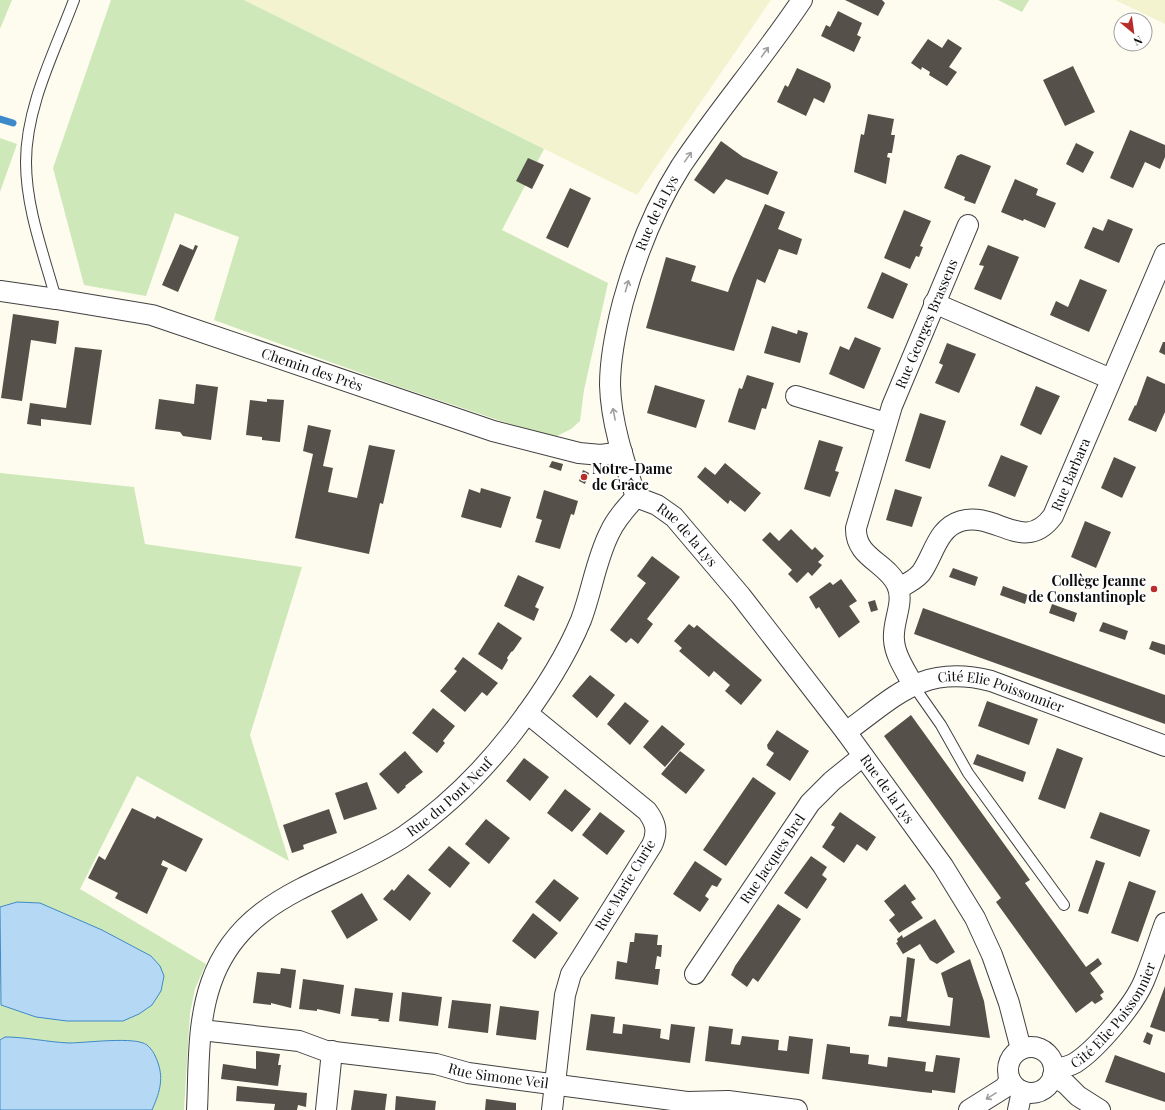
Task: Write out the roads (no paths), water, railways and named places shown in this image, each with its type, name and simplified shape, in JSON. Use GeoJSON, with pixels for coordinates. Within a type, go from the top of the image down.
{"type":"FeatureCollection","features":[{"type":"Feature","properties":{"kind":"street","name":"Rue de la Lys"},"geometry":{"type":"LineString","coordinates":[[802,0],[681,167],[663,199],[636,257],[620,311],[610,369],[611,401],[622,452],[636,497],[665,510],[682,525],[772,634],[846,732],[943,866],[975,918],[992,955],[1021,1048]]}},
{"type":"Feature","properties":{"kind":"street","name":"Rue Georges Brassens"},"geometry":{"type":"LineString","coordinates":[[899,588],[892,576],[861,550],[855,535],[856,528],[886,423],[934,303],[968,225]]}},
{"type":"Feature","properties":{"kind":"street","name":"Rue Barbara"},"geometry":{"type":"LineString","coordinates":[[899,588],[911,582],[922,572],[942,535],[955,523],[974,519],[1017,533],[1027,533],[1034,531],[1048,522],[1053,516],[1165,254]]}},
{"type":"Feature","properties":{"kind":"street","name":"Chemin des Près"},"geometry":{"type":"LineString","coordinates":[[0,291],[135,312],[170,320],[363,388],[505,434],[579,453],[601,455],[622,452]]}},
{"type":"Feature","properties":{"kind":"street"},"geometry":{"type":"LineString","coordinates":[[934,303],[1111,379]]}},
{"type":"Feature","properties":{"kind":"street"},"geometry":{"type":"LineString","coordinates":[[796,396],[886,423]]}},
{"type":"Feature","properties":{"kind":"street","name":"Rue du Pont Neuf"},"geometry":{"type":"LineString","coordinates":[[197,1110],[201,1030],[204,1006],[216,971],[236,938],[257,915],[287,896],[385,848],[417,826],[448,801],[482,769],[527,713],[552,677],[572,639],[588,598],[610,531],[636,497]]}},
{"type":"Feature","properties":{"kind":"street"},"geometry":{"type":"LineString","coordinates":[[899,588],[900,602],[894,626],[894,640],[900,659],[913,685]]}},
{"type":"Feature","properties":{"kind":"street","name":"Cité Elie Poissonnier"},"geometry":{"type":"LineString","coordinates":[[846,732],[913,685],[942,676],[976,678],[991,681],[1165,746]]}},
{"type":"Feature","properties":{"kind":"street","name":"Rue Marie Curie"},"geometry":{"type":"LineString","coordinates":[[527,713],[647,811],[655,824],[656,831],[652,845],[571,974],[565,995],[552,1110]]}},
{"type":"Feature","properties":{"kind":"street","name":"Rue Jacques Brel"},"geometry":{"type":"LineString","coordinates":[[695,974],[810,803],[832,781],[863,756]]}},
{"type":"Feature","properties":{"kind":"street","name":"Cité Elie Poissonnier"},"geometry":{"type":"LineString","coordinates":[[1054,1073],[1070,1066],[1085,1055],[1133,1000],[1144,981],[1165,923]]}},
{"type":"Feature","properties":{"kind":"street","name":"Rue Simone Veil"},"geometry":{"type":"LineString","coordinates":[[201,1030],[299,1041],[321,1049],[332,1051],[436,1064],[468,1074],[687,1102],[728,1101],[798,1110]]}},
{"type":"Feature","properties":{"kind":"street"},"geometry":{"type":"LineString","coordinates":[[1017,1094],[1008,1071],[1009,1062],[1014,1054],[1021,1048],[1034,1046],[1043,1050],[1050,1056],[1054,1073],[1061,1080],[1078,1096],[1100,1110]]}},
{"type":"Feature","properties":{"kind":"street"},"geometry":{"type":"LineString","coordinates":[[326,1110],[332,1051]]}},
{"type":"Feature","properties":{"kind":"street"},"geometry":{"type":"LineString","coordinates":[[969,1110],[1004,1088],[1017,1094],[1032,1093],[1041,1090],[1049,1085],[1054,1073]]}},
{"type":"Feature","properties":{"kind":"lane"},"geometry":{"type":"LineString","coordinates":[[56,299],[30,200],[26,162],[30,126],[39,94],[74,0]]}},
{"type":"Feature","properties":{"kind":"lane"},"geometry":{"type":"LineString","coordinates":[[913,685],[942,725],[968,773],[1064,905]]}},
{"type":"Feature","properties":{"kind":"water"},"geometry":{"type":"Polygon","coordinates":[[[17,902],[40,903],[102,930],[151,956],[160,966],[164,976],[161,991],[152,1005],[139,1014],[123,1021],[67,1021],[36,1017],[1,1005],[0,907],[17,902]]]}},
{"type":"Feature","properties":{"kind":"water"},"geometry":{"type":"Polygon","coordinates":[[[5,1037],[69,1043],[122,1040],[141,1042],[151,1049],[158,1063],[161,1075],[159,1093],[152,1110],[0,1110],[0,1040],[5,1037]]]}},
{"type":"Feature","properties":{"kind":"waterway"},"geometry":{"type":"LineString","coordinates":[[0,119],[13,123]]}},
{"type":"Feature","properties":{"kind":"place","name":"Notre-Dame de Grâce"},"geometry":{"type":"Point","coordinates":[584,477]}},
{"type":"Feature","properties":{"kind":"place","name":"Collège Jeanne de Constantinople"},"geometry":{"type":"Point","coordinates":[1154,589]}}]}
